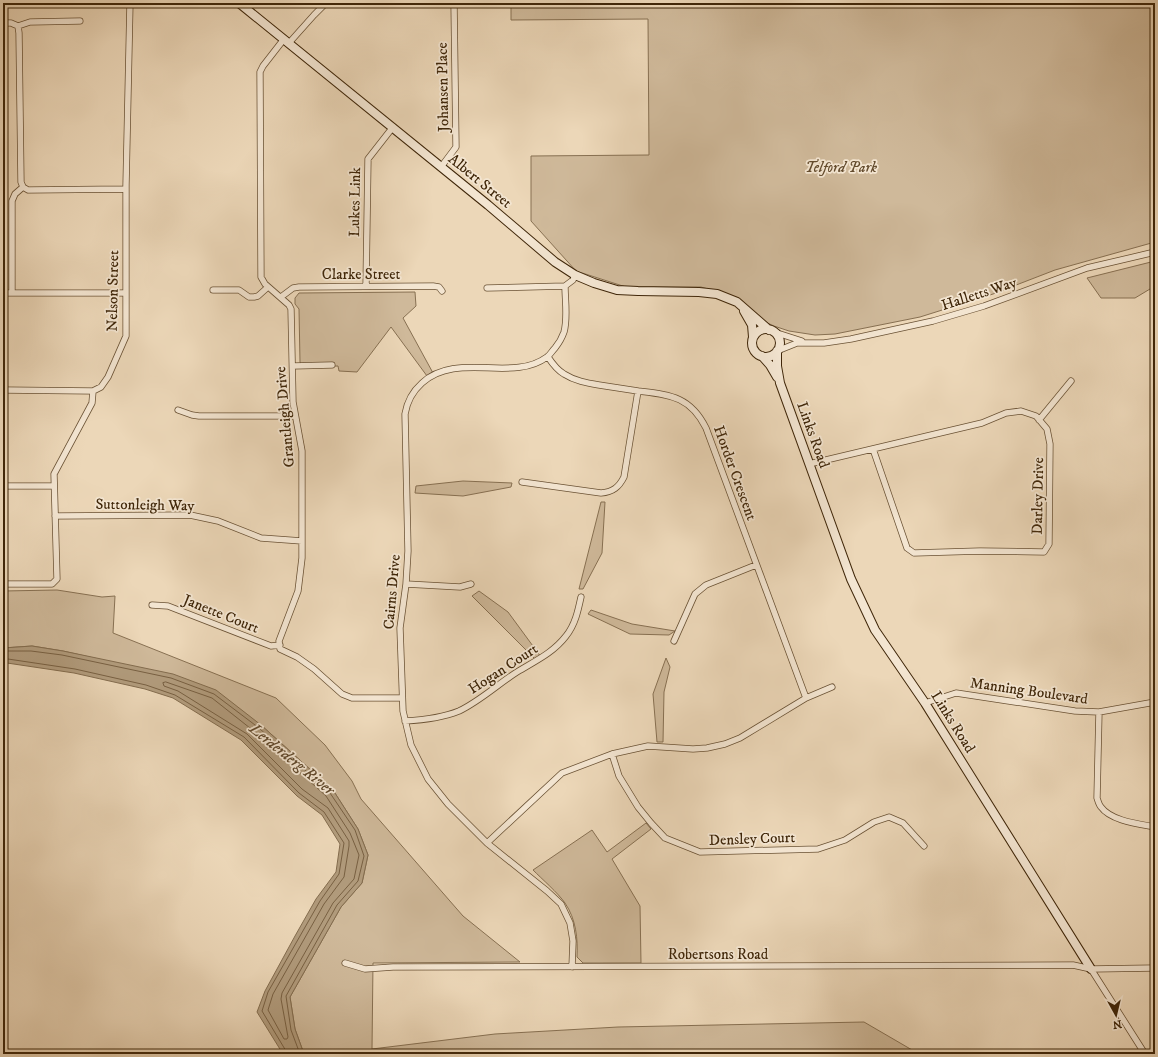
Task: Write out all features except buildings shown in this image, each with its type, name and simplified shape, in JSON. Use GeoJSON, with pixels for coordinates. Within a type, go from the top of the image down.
{"type":"FeatureCollection","features":[{"type":"Feature","properties":{"kind":"street","name":"Nelson Street"},"geometry":{"type":"LineString","coordinates":[[93,391],[101,387],[108,377],[125,339],[126,189],[130,3]]}},
{"type":"Feature","properties":{"kind":"street","name":"Albert Street"},"geometry":{"type":"LineString","coordinates":[[239,3],[442,167],[555,262],[575,275],[617,290],[699,292],[717,294],[737,302],[772,331]]}},
{"type":"Feature","properties":{"kind":"street"},"geometry":{"type":"LineString","coordinates":[[213,290],[239,290],[249,296],[254,297],[258,296],[268,287],[261,277],[260,72],[263,66],[286,41],[326,3]]}},
{"type":"Feature","properties":{"kind":"street","name":"Johansen Place"},"geometry":{"type":"LineString","coordinates":[[442,167],[456,147],[454,3]]}},
{"type":"Feature","properties":{"kind":"street"},"geometry":{"type":"LineString","coordinates":[[3,23],[11,23],[18,26],[30,22],[80,21]]}},
{"type":"Feature","properties":{"kind":"street"},"geometry":{"type":"LineString","coordinates":[[18,26],[21,182],[23,187],[28,190],[126,189]]}},
{"type":"Feature","properties":{"kind":"street","name":"Lukes Link"},"geometry":{"type":"LineString","coordinates":[[366,286],[368,158],[392,127]]}},
{"type":"Feature","properties":{"kind":"street"},"geometry":{"type":"LineString","coordinates":[[12,293],[12,201],[15,194],[23,187]]}},
{"type":"Feature","properties":{"kind":"street","name":"Halletts Way"},"geometry":{"type":"LineString","coordinates":[[777,351],[788,345],[806,342],[824,343],[851,339],[933,321],[984,306],[1081,270],[1155,252]]}},
{"type":"Feature","properties":{"kind":"street"},"geometry":{"type":"LineString","coordinates":[[487,288],[565,286],[573,280],[575,275]]}},
{"type":"Feature","properties":{"kind":"street","name":"Clarke Street"},"geometry":{"type":"LineString","coordinates":[[281,297],[296,287],[433,286],[439,287],[442,291]]}},
{"type":"Feature","properties":{"kind":"street","name":"Cairns Drive"},"geometry":{"type":"LineString","coordinates":[[565,286],[566,320],[564,333],[548,356],[535,363],[521,366],[452,368],[440,371],[428,377],[418,386],[407,404],[405,414],[408,550],[406,584],[400,628],[403,711],[410,745],[428,779],[448,804],[487,844],[547,891],[561,904],[570,923],[573,941],[572,966]]}},
{"type":"Feature","properties":{"kind":"street","name":"Grantleigh Drive"},"geometry":{"type":"LineString","coordinates":[[268,287],[290,305],[291,308],[293,402],[302,451],[302,558],[298,591],[279,641],[280,645]]}},
{"type":"Feature","properties":{"kind":"street"},"geometry":{"type":"LineString","coordinates":[[3,293],[126,293]]}},
{"type":"Feature","properties":{"kind":"street"},"geometry":{"type":"LineString","coordinates":[[737,302],[746,313],[752,325],[752,347],[755,353],[762,356],[771,356],[779,347],[779,340],[772,331],[760,330],[753,337]]}},
{"type":"Feature","properties":{"kind":"street","name":"Halletts Way"},"geometry":{"type":"LineString","coordinates":[[772,331],[806,342]]}},
{"type":"Feature","properties":{"kind":"street","name":"Links Road"},"geometry":{"type":"LineString","coordinates":[[777,351],[777,366],[780,383]]}},
{"type":"Feature","properties":{"kind":"street","name":"Horder Crescent"},"geometry":{"type":"LineString","coordinates":[[548,356],[554,365],[564,374],[581,382],[675,397],[684,402],[702,419],[806,698]]}},
{"type":"Feature","properties":{"kind":"street","name":"Links Road"},"geometry":{"type":"LineString","coordinates":[[762,356],[770,365],[780,383],[851,579],[875,630],[925,703],[1142,1053]]}},
{"type":"Feature","properties":{"kind":"street"},"geometry":{"type":"LineString","coordinates":[[293,366],[332,365]]}},
{"type":"Feature","properties":{"kind":"street"},"geometry":{"type":"LineString","coordinates":[[809,464],[982,423],[1006,413],[1021,411],[1036,416],[1039,420],[1071,381]]}},
{"type":"Feature","properties":{"kind":"street"},"geometry":{"type":"LineString","coordinates":[[3,390],[93,391],[92,403],[55,472],[54,486],[58,576],[52,584],[3,584]]}},
{"type":"Feature","properties":{"kind":"street"},"geometry":{"type":"LineString","coordinates":[[522,482],[602,493],[617,488],[624,477],[638,391]]}},
{"type":"Feature","properties":{"kind":"street"},"geometry":{"type":"LineString","coordinates":[[178,410],[199,416],[295,416]]}},
{"type":"Feature","properties":{"kind":"street","name":"Darley Drive"},"geometry":{"type":"LineString","coordinates":[[873,449],[907,548],[914,553],[980,551],[1044,552],[1049,544],[1050,444],[1047,429],[1039,420]]}},
{"type":"Feature","properties":{"kind":"street"},"geometry":{"type":"LineString","coordinates":[[3,486],[54,486]]}},
{"type":"Feature","properties":{"kind":"street","name":"Suttonleigh Way"},"geometry":{"type":"LineString","coordinates":[[55,516],[190,515],[218,521],[262,538],[302,540]]}},
{"type":"Feature","properties":{"kind":"street"},"geometry":{"type":"LineString","coordinates":[[674,641],[695,594],[706,585],[756,565]]}},
{"type":"Feature","properties":{"kind":"street"},"geometry":{"type":"LineString","coordinates":[[406,584],[460,587],[471,584]]}},
{"type":"Feature","properties":{"kind":"street","name":"Hogan Court"},"geometry":{"type":"LineString","coordinates":[[406,721],[432,719],[458,711],[552,651],[572,626],[579,609],[581,597]]}},
{"type":"Feature","properties":{"kind":"street","name":"Janette Court"},"geometry":{"type":"LineString","coordinates":[[152,605],[168,606],[271,646],[280,645]]}},
{"type":"Feature","properties":{"kind":"street"},"geometry":{"type":"LineString","coordinates":[[280,645],[280,648],[297,657],[314,669],[342,694],[352,698],[402,698]]}},
{"type":"Feature","properties":{"kind":"street"},"geometry":{"type":"LineString","coordinates":[[487,844],[562,773],[612,754],[648,746],[693,749],[725,744],[740,738],[806,698],[832,687]]}},
{"type":"Feature","properties":{"kind":"street","name":"Manning Boulevard"},"geometry":{"type":"LineString","coordinates":[[925,703],[956,693],[1075,711],[1099,712],[1155,702]]}},
{"type":"Feature","properties":{"kind":"street"},"geometry":{"type":"LineString","coordinates":[[1099,712],[1097,798],[1101,808],[1112,816],[1135,824],[1155,827]]}},
{"type":"Feature","properties":{"kind":"street","name":"Densley Court"},"geometry":{"type":"LineString","coordinates":[[612,754],[620,776],[638,807],[651,823],[665,838],[700,852],[818,849],[845,840],[874,822],[889,817],[903,823],[924,846]]}},
{"type":"Feature","properties":{"kind":"street","name":"Robertsons Road"},"geometry":{"type":"LineString","coordinates":[[345,963],[365,969],[393,967],[1073,965],[1091,969],[1155,968]]}},
{"type":"Feature","properties":{"kind":"green space","name":"Telford Park"},"geometry":{"type":"Polygon","coordinates":[[[511,3],[1155,3],[1155,242],[1055,270],[993,294],[920,317],[835,334],[815,335],[789,331],[774,326],[763,321],[739,298],[701,287],[626,287],[576,271],[531,221],[531,156],[649,155],[648,19],[511,20],[511,3]]]}},
{"type":"Feature","properties":{"kind":"green space"},"geometry":{"type":"Polygon","coordinates":[[[1155,261],[1155,286],[1135,298],[1101,298],[1087,278],[1155,261]]]}},
{"type":"Feature","properties":{"kind":"green space"},"geometry":{"type":"Polygon","coordinates":[[[415,292],[416,306],[403,318],[433,373],[427,376],[391,327],[357,372],[339,371],[338,366],[302,366],[300,362],[299,309],[295,304],[295,298],[299,293],[415,292]]]}},
{"type":"Feature","properties":{"kind":"green space"},"geometry":{"type":"Polygon","coordinates":[[[463,481],[512,483],[511,487],[463,496],[415,493],[416,486],[463,481]]]}},
{"type":"Feature","properties":{"kind":"green space"},"geometry":{"type":"Polygon","coordinates":[[[601,502],[605,502],[602,553],[583,589],[579,589],[601,502]]]}},
{"type":"Feature","properties":{"kind":"green space"},"geometry":{"type":"Polygon","coordinates":[[[57,590],[102,597],[115,596],[113,633],[276,698],[325,745],[352,781],[361,799],[463,916],[520,962],[373,963],[372,1049],[495,1034],[618,1027],[864,1022],[919,1054],[304,1054],[295,1029],[290,997],[341,907],[362,883],[368,855],[358,829],[333,790],[261,725],[107,661],[32,646],[3,648],[3,591],[57,590]]]}},
{"type":"Feature","properties":{"kind":"green space"},"geometry":{"type":"Polygon","coordinates":[[[479,591],[508,612],[541,657],[537,661],[472,596],[479,591]]]}},
{"type":"Feature","properties":{"kind":"green space"},"geometry":{"type":"Polygon","coordinates":[[[591,610],[632,624],[675,631],[669,635],[630,634],[588,614],[591,610]]]}},
{"type":"Feature","properties":{"kind":"green space"},"geometry":{"type":"Polygon","coordinates":[[[666,658],[670,667],[664,692],[663,742],[657,742],[653,694],[666,658]]]}},
{"type":"Feature","properties":{"kind":"green space"},"geometry":{"type":"Polygon","coordinates":[[[646,823],[651,829],[612,859],[640,906],[641,963],[583,963],[577,957],[576,929],[569,909],[558,895],[533,870],[592,830],[607,852],[646,823]]]}},
{"type":"Feature","properties":{"kind":"water","name":"Lerderderg River"},"geometry":{"type":"Polygon","coordinates":[[[32,646],[173,674],[216,690],[261,725],[333,790],[358,829],[368,855],[362,883],[341,907],[290,997],[295,1029],[304,1054],[283,1054],[257,1012],[265,991],[295,936],[316,899],[336,872],[340,844],[322,815],[297,796],[241,740],[173,698],[145,689],[74,673],[3,663],[3,648],[32,646]]]}}]}
